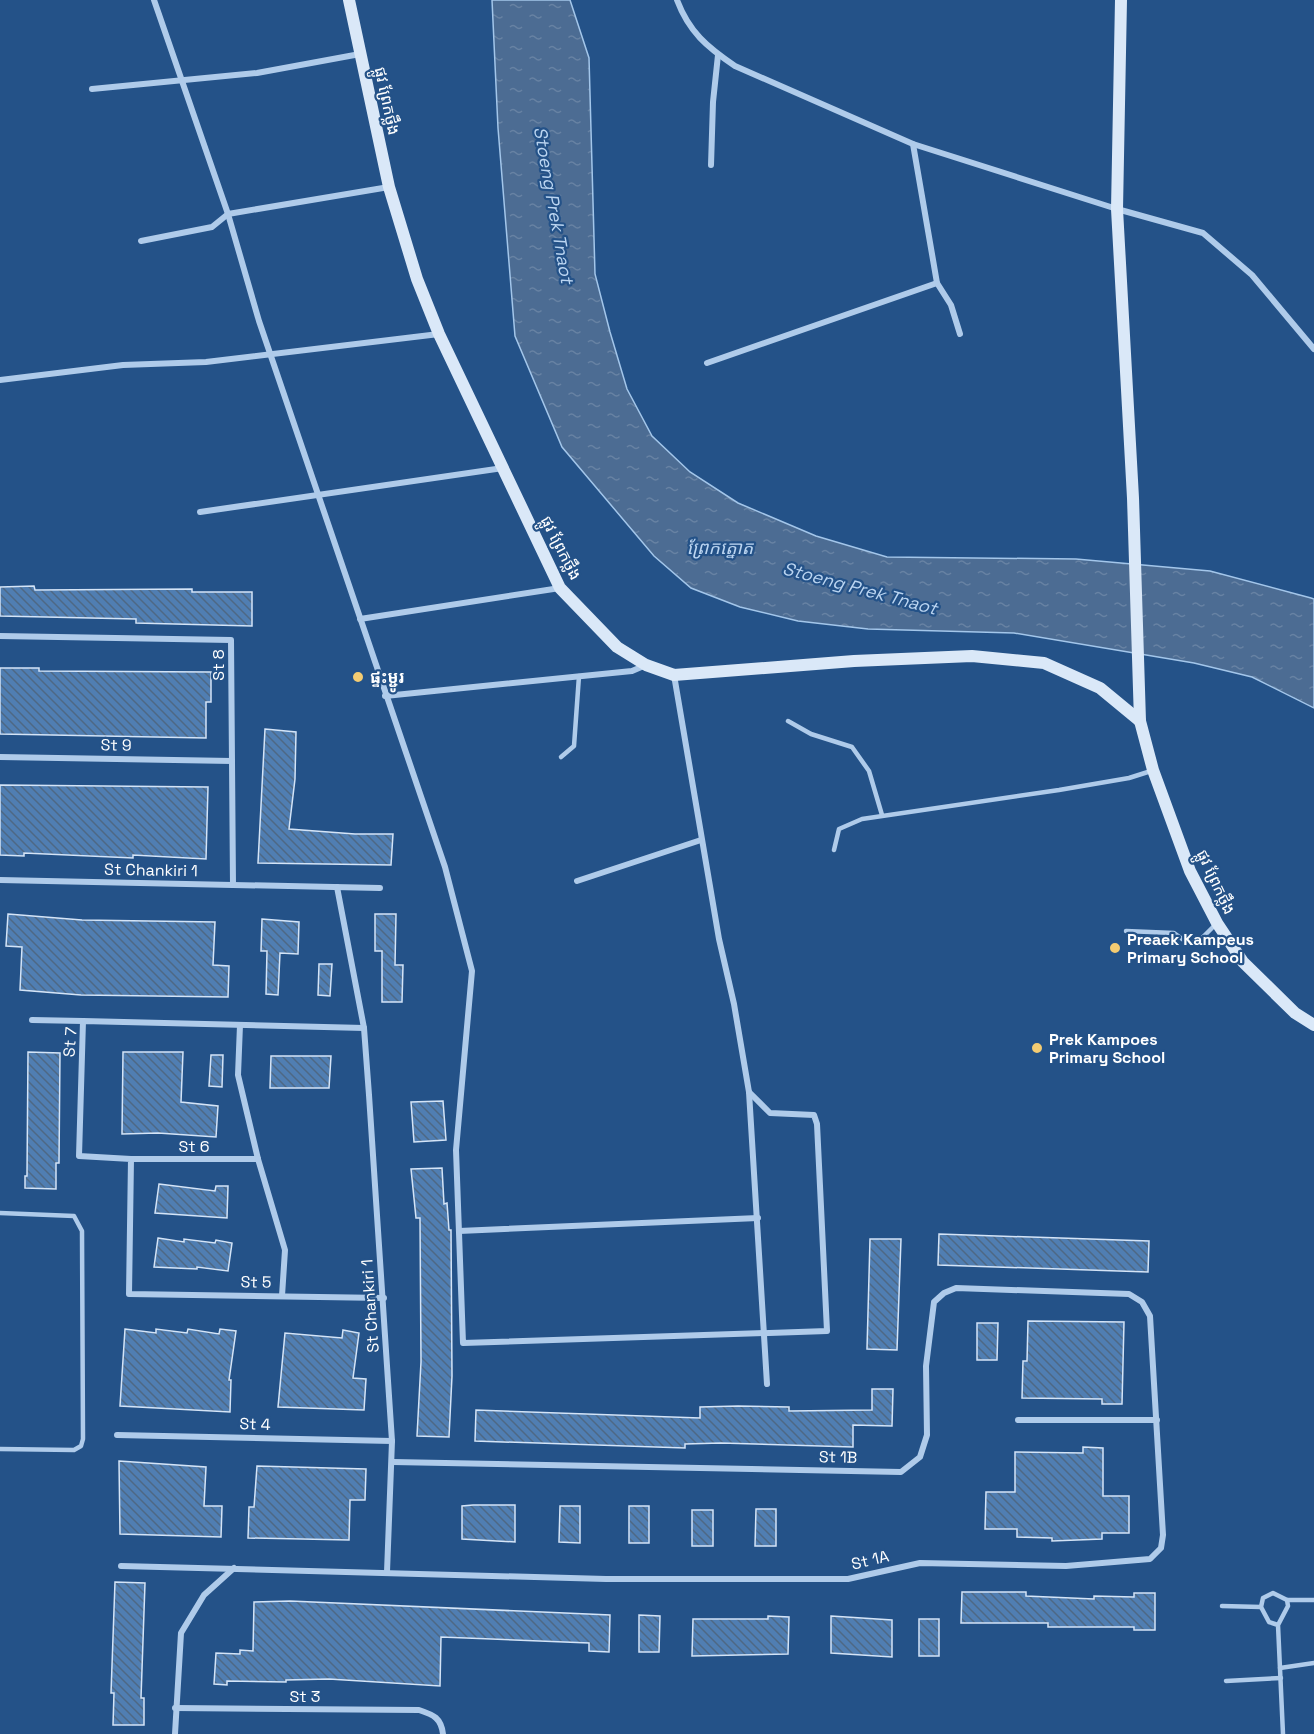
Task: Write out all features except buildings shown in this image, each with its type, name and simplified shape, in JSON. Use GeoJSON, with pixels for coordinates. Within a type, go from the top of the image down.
{"type":"FeatureCollection","features":[{"type":"Feature","properties":{"kind":"street"},"geometry":{"type":"LineString","coordinates":[[154,0],[228,214],[270,352],[385,696],[445,867],[472,971],[456,1150],[463,1343],[827,1331],[817,1124],[814,1115],[770,1113],[749,1092]]}},
{"type":"Feature","properties":{"kind":"street","name":"ផ្លូវ ព្រែកថ្លឹង"},"geometry":{"type":"LineString","coordinates":[[349,0],[389,187],[417,279],[439,334],[560,588],[617,647],[646,665],[674,675],[854,661],[972,656],[1044,663],[1100,688],[1140,721]]}},
{"type":"Feature","properties":{"kind":"street"},"geometry":{"type":"LineString","coordinates":[[677,0],[686,25],[718,55],[735,66],[913,144],[1203,233],[1252,275],[1314,350]]}},
{"type":"Feature","properties":{"kind":"street","name":"ផ្លូវ ព្រែកថ្លឹង"},"geometry":{"type":"LineString","coordinates":[[1121,0],[1117,208],[1133,498],[1140,721],[1153,770],[1190,871],[1217,923],[1243,962],[1296,1013],[1314,1025]]}},
{"type":"Feature","properties":{"kind":"street"},"geometry":{"type":"LineString","coordinates":[[92,89],[257,73],[361,54]]}},
{"type":"Feature","properties":{"kind":"street"},"geometry":{"type":"LineString","coordinates":[[711,165],[712,102],[718,55]]}},
{"type":"Feature","properties":{"kind":"street"},"geometry":{"type":"LineString","coordinates":[[913,144],[937,283],[951,305],[960,334]]}},
{"type":"Feature","properties":{"kind":"street"},"geometry":{"type":"LineString","coordinates":[[141,241],[212,227],[228,214],[389,187]]}},
{"type":"Feature","properties":{"kind":"street"},"geometry":{"type":"LineString","coordinates":[[707,363],[937,283]]}},
{"type":"Feature","properties":{"kind":"street"},"geometry":{"type":"LineString","coordinates":[[0,380],[123,365],[206,362],[270,352],[439,334]]}},
{"type":"Feature","properties":{"kind":"street"},"geometry":{"type":"LineString","coordinates":[[200,512],[504,468]]}},
{"type":"Feature","properties":{"kind":"street"},"geometry":{"type":"LineString","coordinates":[[360,619],[560,588]]}},
{"type":"Feature","properties":{"kind":"street","name":"St 8"},"geometry":{"type":"LineString","coordinates":[[0,636],[231,640],[233,885]]}},
{"type":"Feature","properties":{"kind":"street"},"geometry":{"type":"LineString","coordinates":[[385,696],[632,671],[646,665]]}},
{"type":"Feature","properties":{"kind":"street"},"geometry":{"type":"LineString","coordinates":[[674,675],[701,840],[749,1092],[767,1384]]}},
{"type":"Feature","properties":{"kind":"street","name":"St 9"},"geometry":{"type":"LineString","coordinates":[[0,757],[232,761]]}},
{"type":"Feature","properties":{"kind":"street"},"geometry":{"type":"LineString","coordinates":[[577,881],[701,840]]}},
{"type":"Feature","properties":{"kind":"street","name":"St Chankiri 1"},"geometry":{"type":"LineString","coordinates":[[0,880],[380,888]]}},
{"type":"Feature","properties":{"kind":"street","name":"St Chankiri 1"},"geometry":{"type":"LineString","coordinates":[[337,887],[364,1028],[384,1298],[393,1462],[387,1572]]}},
{"type":"Feature","properties":{"kind":"street"},"geometry":{"type":"LineString","coordinates":[[32,1020],[83,1021]]}},
{"type":"Feature","properties":{"kind":"street","name":"St 7"},"geometry":{"type":"LineString","coordinates":[[131,1159],[79,1156],[83,1021],[364,1028]]}},
{"type":"Feature","properties":{"kind":"street"},"geometry":{"type":"LineString","coordinates":[[240,1025],[238,1075],[258,1159],[285,1250],[282,1296]]}},
{"type":"Feature","properties":{"kind":"street","name":"St 6"},"geometry":{"type":"LineString","coordinates":[[131,1159],[258,1159]]}},
{"type":"Feature","properties":{"kind":"street","name":"St 5"},"geometry":{"type":"LineString","coordinates":[[131,1159],[129,1294],[384,1298]]}},
{"type":"Feature","properties":{"kind":"street"},"geometry":{"type":"LineString","coordinates":[[459,1231],[758,1218]]}},
{"type":"Feature","properties":{"kind":"street","name":"St 1B"},"geometry":{"type":"LineString","coordinates":[[393,1462],[901,1472],[920,1457],[927,1435],[926,1366],[934,1302],[944,1293],[956,1288],[1130,1294]]}},
{"type":"Feature","properties":{"kind":"street","name":"St 1A"},"geometry":{"type":"LineString","coordinates":[[387,1572],[641,1580],[836,1580],[921,1563],[1066,1566],[1150,1559],[1161,1548],[1163,1535],[1150,1316],[1142,1302],[1130,1294]]}},
{"type":"Feature","properties":{"kind":"street"},"geometry":{"type":"LineString","coordinates":[[1018,1420],[1157,1420]]}},
{"type":"Feature","properties":{"kind":"street","name":"St 4"},"geometry":{"type":"LineString","coordinates":[[117,1435],[392,1442]]}},
{"type":"Feature","properties":{"kind":"street"},"geometry":{"type":"LineString","coordinates":[[121,1566],[387,1572]]}},
{"type":"Feature","properties":{"kind":"street"},"geometry":{"type":"LineString","coordinates":[[175,1734],[181,1633],[204,1595],[234,1568]]}},
{"type":"Feature","properties":{"kind":"street","name":"St 3"},"geometry":{"type":"LineString","coordinates":[[175,1708],[420,1710],[435,1715],[442,1722],[443,1734]]}},
{"type":"Feature","properties":{"kind":"lane"},"geometry":{"type":"LineString","coordinates":[[561,757],[574,747],[579,676]]}},
{"type":"Feature","properties":{"kind":"lane"},"geometry":{"type":"LineString","coordinates":[[788,721],[811,734],[852,747],[869,771],[882,815]]}},
{"type":"Feature","properties":{"kind":"lane"},"geometry":{"type":"LineString","coordinates":[[834,850],[840,829],[862,819],[1130,778],[1153,770]]}},
{"type":"Feature","properties":{"kind":"lane"},"geometry":{"type":"LineString","coordinates":[[1126,931],[1174,933],[1189,944],[1200,940],[1217,923]]}},
{"type":"Feature","properties":{"kind":"lane"},"geometry":{"type":"LineString","coordinates":[[0,1214],[74,1216],[80,1222],[82,1231],[83,1439],[81,1446],[74,1450],[0,1449]]}},
{"type":"Feature","properties":{"kind":"lane"},"geometry":{"type":"LineString","coordinates":[[1278,1625],[1269,1622],[1261,1607],[1263,1599],[1273,1593],[1287,1600],[1314,1600]]}},
{"type":"Feature","properties":{"kind":"lane"},"geometry":{"type":"LineString","coordinates":[[1283,1734],[1278,1625],[1287,1606],[1287,1600]]}},
{"type":"Feature","properties":{"kind":"lane"},"geometry":{"type":"LineString","coordinates":[[1222,1606],[1261,1607]]}},
{"type":"Feature","properties":{"kind":"lane"},"geometry":{"type":"LineString","coordinates":[[1280,1668],[1314,1663]]}},
{"type":"Feature","properties":{"kind":"lane"},"geometry":{"type":"LineString","coordinates":[[1226,1681],[1281,1678]]}},
{"type":"Feature","properties":{"kind":"water","name":"ព្រែកត្នោត"},"geometry":{"type":"Polygon","coordinates":[[[492,0],[570,0],[589,58],[595,274],[627,389],[652,436],[690,472],[738,503],[816,536],[887,557],[1076,559],[1210,571],[1314,599],[1314,708],[1252,677],[1194,663],[1014,633],[868,629],[798,621],[740,607],[691,588],[654,556],[562,447],[515,336],[498,128],[492,0]]]}},
{"type":"Feature","properties":{"kind":"place","name":"ផ្ទះម្ជូរ"},"geometry":{"type":"Point","coordinates":[358,677]}},
{"type":"Feature","properties":{"kind":"place","name":"Preaek Kampeus Primary School"},"geometry":{"type":"Point","coordinates":[1115,948]}},
{"type":"Feature","properties":{"kind":"place","name":"Prek Kampoes Primary School"},"geometry":{"type":"Point","coordinates":[1037,1048]}},
{"type":"Feature","properties":{"kind":"water label","name":"Stoeng Prek Tnaot"},"geometry":{"type":"Point","coordinates":[554,205]}},
{"type":"Feature","properties":{"kind":"water label","name":"Stoeng Prek Tnaot"},"geometry":{"type":"Point","coordinates":[860,588]}}]}
